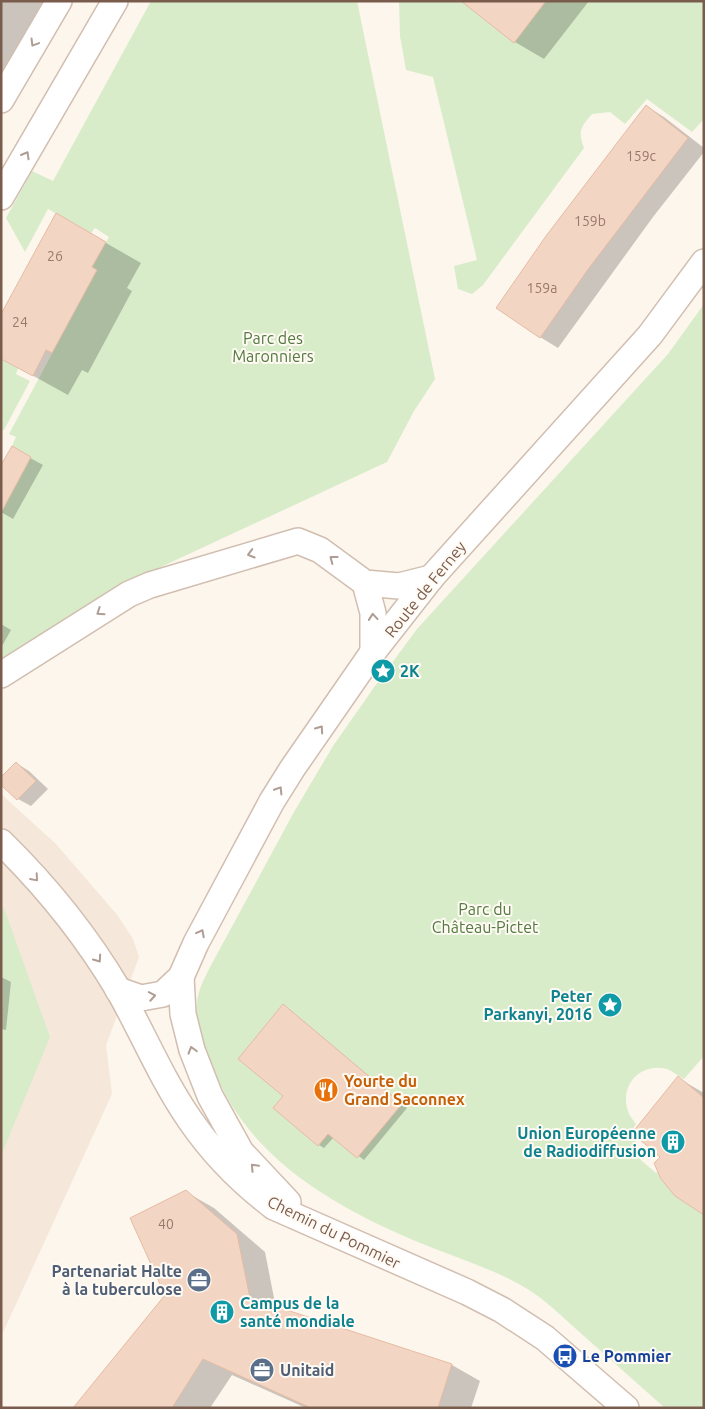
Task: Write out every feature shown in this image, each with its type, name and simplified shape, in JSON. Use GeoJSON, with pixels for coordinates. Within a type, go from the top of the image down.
{"type":"FeatureCollection","features":[{"type":"Feature","properties":{"kind":"street"},"geometry":{"type":"LineString","coordinates":[[1,100],[59,1]]}},
{"type":"Feature","properties":{"kind":"street"},"geometry":{"type":"LineString","coordinates":[[1,197],[115,1]]}},
{"type":"Feature","properties":{"kind":"street","name":"Route de Ferney"},"geometry":{"type":"LineString","coordinates":[[181,977],[196,943],[272,801],[292,769],[374,652],[431,578],[650,335],[704,262]]}},
{"type":"Feature","properties":{"kind":"street"},"geometry":{"type":"LineString","coordinates":[[1,675],[129,594],[159,582],[298,541],[320,550],[365,583],[399,586],[431,578]]}},
{"type":"Feature","properties":{"kind":"street"},"geometry":{"type":"LineString","coordinates":[[365,583],[373,613],[374,652]]}},
{"type":"Feature","properties":{"kind":"street","name":"Chemin du Pommier"},"geometry":{"type":"LineString","coordinates":[[1,842],[58,905],[99,960],[118,990],[170,1088],[190,1120],[227,1167],[247,1186],[274,1207],[467,1292],[502,1310],[545,1338],[626,1408]]}},
{"type":"Feature","properties":{"kind":"street"},"geometry":{"type":"LineString","coordinates":[[118,990],[141,998],[163,994],[181,977]]}},
{"type":"Feature","properties":{"kind":"street"},"geometry":{"type":"LineString","coordinates":[[181,977],[184,1014],[192,1050],[213,1103],[241,1152],[282,1196],[314,1225]]}},
{"type":"Feature","properties":{"kind":"shaded area"},"geometry":{"type":"Polygon","coordinates":[[[1,794],[56,844],[118,916],[133,939],[139,957],[106,1045],[112,1094],[1,1337],[1,794]]]}},
{"type":"Feature","properties":{"kind":"green space","name":"Parc des Maronniers"},"geometry":{"type":"Polygon","coordinates":[[[151,1],[357,1],[435,379],[414,411],[387,462],[120,586],[1,660],[1,511],[31,457],[12,446],[16,437],[9,434],[97,270],[92,267],[109,237],[95,228],[91,233],[48,209],[25,252],[6,218],[32,171],[53,181],[151,1]]]}},
{"type":"Feature","properties":{"kind":"green space"},"geometry":{"type":"Polygon","coordinates":[[[399,1],[704,1],[704,119],[692,132],[647,99],[625,124],[610,112],[592,114],[581,130],[584,148],[483,285],[472,294],[458,289],[454,266],[477,260],[433,77],[406,70],[400,36],[399,1]]]}},
{"type":"Feature","properties":{"kind":"green space","name":"Parc du Château-Pictet"},"geometry":{"type":"Polygon","coordinates":[[[704,304],[704,1056],[684,1079],[667,1069],[657,1068],[641,1072],[630,1084],[626,1101],[631,1118],[636,1124],[630,1133],[637,1140],[629,1150],[656,1173],[662,1168],[704,1212],[704,1408],[665,1408],[540,1297],[499,1274],[423,1244],[357,1213],[326,1196],[270,1152],[246,1126],[227,1097],[205,1045],[197,1017],[197,1007],[203,981],[294,812],[333,746],[375,686],[417,629],[668,354],[704,304]]]}},
{"type":"Feature","properties":{"kind":"green space"},"geometry":{"type":"Polygon","coordinates":[[[1,359],[18,368],[16,374],[30,381],[4,430],[1,429],[1,359]]]}},
{"type":"Feature","properties":{"kind":"green space"},"geometry":{"type":"Polygon","coordinates":[[[4,908],[50,1037],[1,1156],[1,909],[4,908]]]}},
{"type":"Feature","properties":{"kind":"building"},"geometry":{"type":"Polygon","coordinates":[[[461,1],[546,1],[514,43],[461,1]]]}},
{"type":"Feature","properties":{"kind":"building"},"geometry":{"type":"Polygon","coordinates":[[[646,105],[688,138],[589,268],[540,338],[496,308],[546,236],[646,105]]]}},
{"type":"Feature","properties":{"kind":"building"},"geometry":{"type":"Polygon","coordinates":[[[56,213],[106,242],[92,267],[97,270],[52,353],[46,350],[33,376],[1,359],[1,314],[56,213]]]}},
{"type":"Feature","properties":{"kind":"building"},"geometry":{"type":"Polygon","coordinates":[[[12,446],[31,457],[1,513],[1,465],[12,446]]]}},
{"type":"Feature","properties":{"kind":"building"},"geometry":{"type":"Polygon","coordinates":[[[16,762],[36,781],[17,800],[1,785],[1,777],[16,762]]]}},
{"type":"Feature","properties":{"kind":"building"},"geometry":{"type":"Polygon","coordinates":[[[283,1004],[402,1104],[357,1158],[328,1134],[318,1146],[273,1108],[283,1096],[238,1059],[283,1004]]]}},
{"type":"Feature","properties":{"kind":"building","name":"Union Européenne de Radiodiffusion"},"geometry":{"type":"Polygon","coordinates":[[[678,1076],[704,1098],[704,1215],[675,1196],[661,1179],[654,1163],[660,1157],[632,1133],[678,1076]]]}},
{"type":"Feature","properties":{"kind":"building","name":"Campus de la santé mondiale"},"geometry":{"type":"Polygon","coordinates":[[[186,1190],[237,1234],[250,1298],[452,1364],[438,1408],[311,1408],[203,1359],[172,1408],[73,1408],[165,1295],[130,1218],[186,1190]]]}},
{"type":"Feature","properties":{"kind":"place","name":"2K"},"geometry":{"type":"Point","coordinates":[383,671]}},
{"type":"Feature","properties":{"kind":"place","name":"Peter Parkanyi, 2016"},"geometry":{"type":"Point","coordinates":[610,1005]}},
{"type":"Feature","properties":{"kind":"place","name":"Yourte du Grand Saconnex"},"geometry":{"type":"Point","coordinates":[326,1090]}},
{"type":"Feature","properties":{"kind":"place","name":"Union Européenne de Radiodiffusion"},"geometry":{"type":"Point","coordinates":[673,1142]}},
{"type":"Feature","properties":{"kind":"place","name":"Partenariat Halte à la tuberculose"},"geometry":{"type":"Point","coordinates":[199,1280]}},
{"type":"Feature","properties":{"kind":"place","name":"Campus de la santé mondiale"},"geometry":{"type":"Point","coordinates":[222,1312]}},
{"type":"Feature","properties":{"kind":"place","name":"Le Pommier"},"geometry":{"type":"Point","coordinates":[565,1356]}},
{"type":"Feature","properties":{"kind":"place","name":"Unitaid"},"geometry":{"type":"Point","coordinates":[262,1370]}}]}
